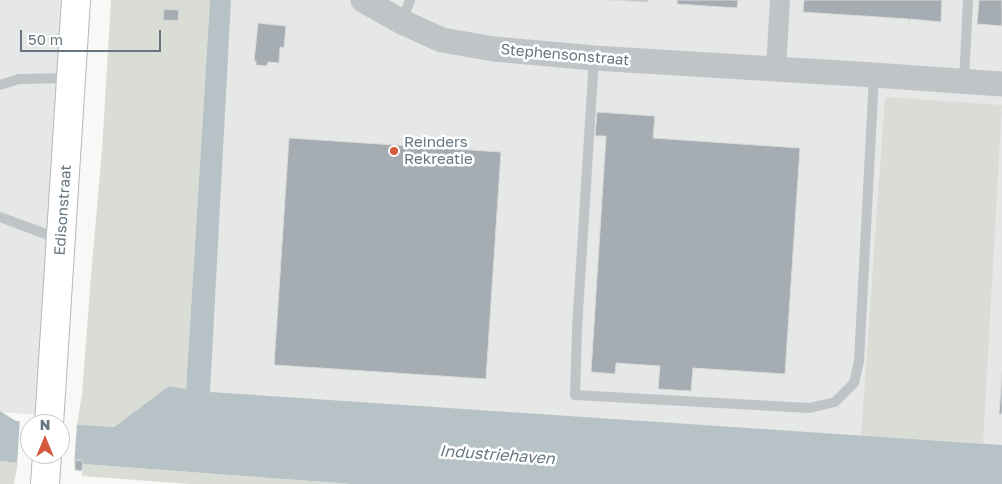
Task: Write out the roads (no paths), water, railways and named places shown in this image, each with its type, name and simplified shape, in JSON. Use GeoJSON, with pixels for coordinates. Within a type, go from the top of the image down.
{"type":"FeatureCollection","features":[{"type":"Feature","properties":{"kind":"main road","name":"Edisonstraat"},"geometry":{"type":"LineString","coordinates":[[50,414],[76,0]]}},
{"type":"Feature","properties":{"kind":"street","name":"Stephensonstraat"},"geometry":{"type":"LineString","coordinates":[[363,0],[406,11],[442,40],[494,49],[594,58],[1002,84]]}},
{"type":"Feature","properties":{"kind":"street"},"geometry":{"type":"LineString","coordinates":[[776,69],[780,0]]}},
{"type":"Feature","properties":{"kind":"lane"},"geometry":{"type":"LineString","coordinates":[[964,82],[968,0]]}},
{"type":"Feature","properties":{"kind":"lane"},"geometry":{"type":"LineString","coordinates":[[594,58],[577,329],[575,395],[585,396],[809,408],[836,402],[854,383],[860,361],[874,75]]}},
{"type":"Feature","properties":{"kind":"lane"},"geometry":{"type":"LineString","coordinates":[[0,85],[18,79],[72,78]]}},
{"type":"Feature","properties":{"kind":"lane"},"geometry":{"type":"LineString","coordinates":[[0,217],[61,238]]}},
{"type":"Feature","properties":{"kind":"water","name":"Industriehaven"},"geometry":{"type":"Polygon","coordinates":[[[210,0],[231,0],[210,392],[1002,445],[1002,484],[351,484],[70,464],[70,424],[114,427],[169,386],[186,389],[210,0]]]}},
{"type":"Feature","properties":{"kind":"water"},"geometry":{"type":"Polygon","coordinates":[[[0,411],[16,421],[20,421],[20,463],[0,461],[0,411]]]}},
{"type":"Feature","properties":{"kind":"place","name":"Reinders Rekreatie"},"geometry":{"type":"Point","coordinates":[394,151]}}]}
